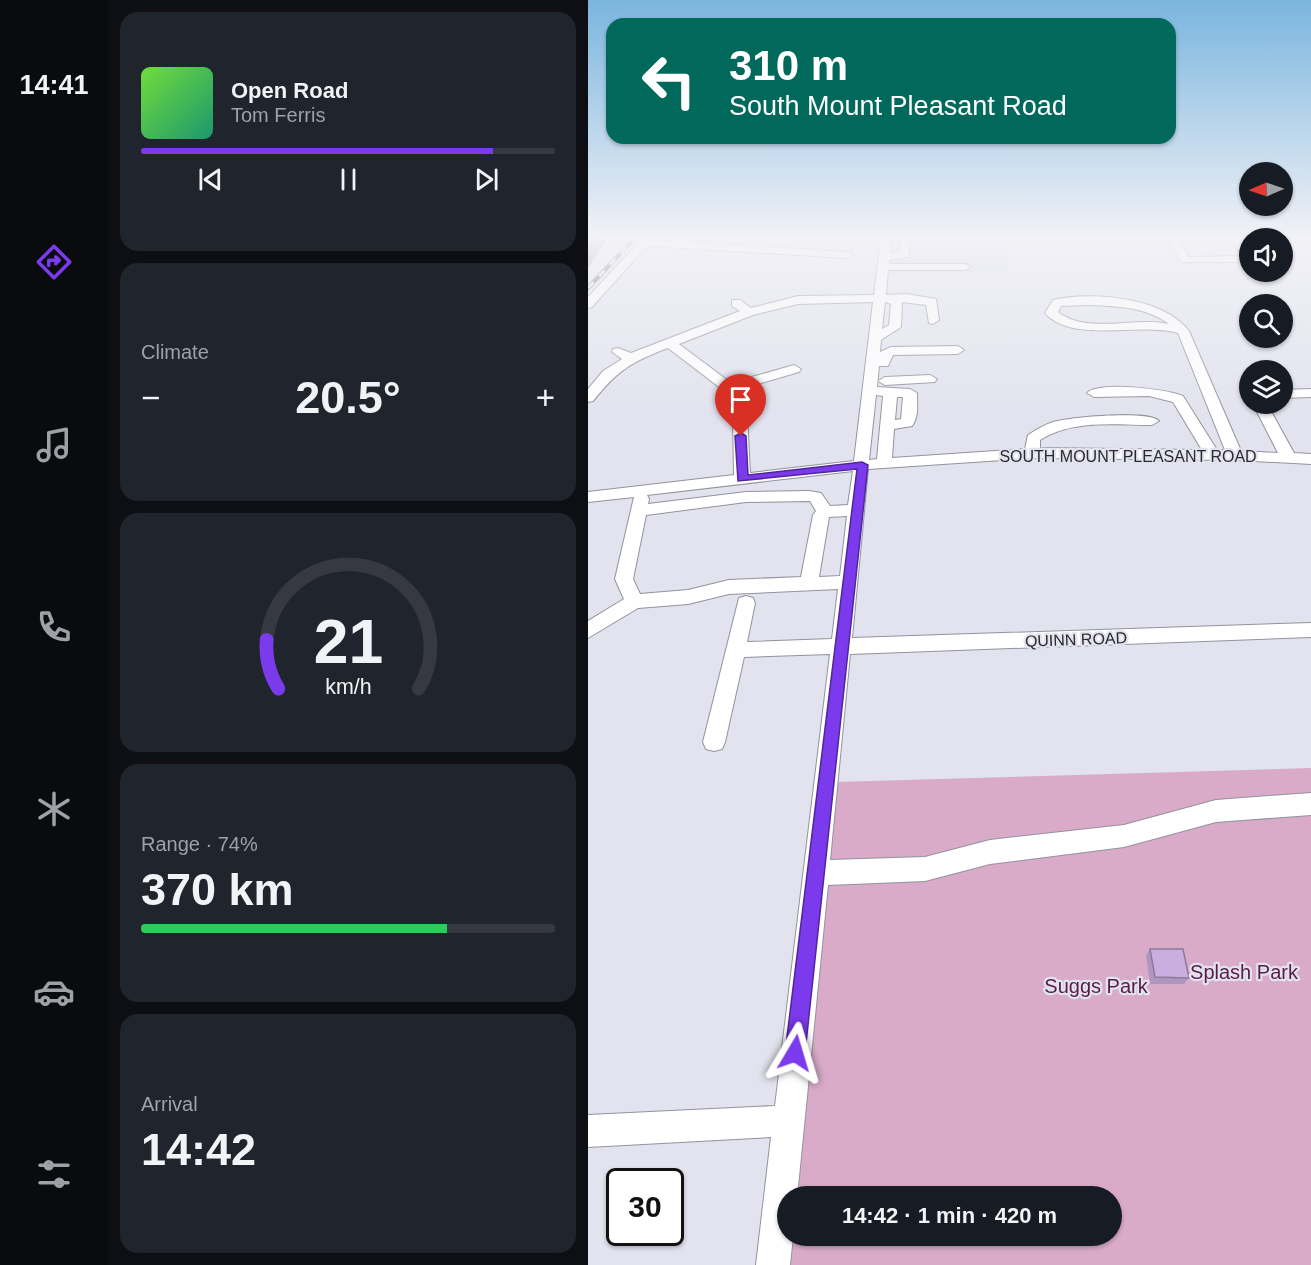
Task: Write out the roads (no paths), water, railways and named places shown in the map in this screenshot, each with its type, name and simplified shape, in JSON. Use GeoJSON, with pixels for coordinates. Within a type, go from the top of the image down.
{"type":"FeatureCollection","features":[{"type":"Feature","properties":{"kind":"street"},"geometry":{"type":"LineString","coordinates":[[588,398],[624,355],[671,344],[748,312],[798,300],[885,298]]}},
{"type":"Feature","properties":{"kind":"street"},"geometry":{"type":"LineString","coordinates":[[885,464],[887,426],[874,339],[886,298]]}},
{"type":"Feature","properties":{"kind":"street"},"geometry":{"type":"LineString","coordinates":[[887,298],[925,299],[932,302],[933,320]]}},
{"type":"Feature","properties":{"kind":"street"},"geometry":{"type":"LineString","coordinates":[[736,303],[748,312]]}},
{"type":"Feature","properties":{"kind":"street"},"geometry":{"type":"LineString","coordinates":[[1183,331],[1151,325],[1078,325],[1058,321],[1051,313],[1057,303],[1132,304],[1173,318],[1183,331],[1235,455]]}},
{"type":"Feature","properties":{"kind":"street"},"geometry":{"type":"LineString","coordinates":[[671,344],[729,388],[740,414],[742,479]]}},
{"type":"Feature","properties":{"kind":"street"},"geometry":{"type":"LineString","coordinates":[[878,363],[885,354],[891,351],[958,350]]}},
{"type":"Feature","properties":{"kind":"street"},"geometry":{"type":"LineString","coordinates":[[878,363],[912,363]]}},
{"type":"Feature","properties":{"kind":"street"},"geometry":{"type":"LineString","coordinates":[[729,388],[794,369]]}},
{"type":"Feature","properties":{"kind":"street"},"geometry":{"type":"LineString","coordinates":[[772,1265],[862,465],[884,381],[930,379]]}},
{"type":"Feature","properties":{"kind":"street"},"geometry":{"type":"LineString","coordinates":[[881,391],[910,393],[910,415],[907,423],[887,426]]}},
{"type":"Feature","properties":{"kind":"street"},"geometry":{"type":"LineString","coordinates":[[1094,393],[1144,392],[1164,394],[1179,400],[1212,455]]}},
{"type":"Feature","properties":{"kind":"street"},"geometry":{"type":"LineString","coordinates":[[1293,394],[1311,393]]}},
{"type":"Feature","properties":{"kind":"street"},"geometry":{"type":"LineString","coordinates":[[1265,414],[1289,458]]}},
{"type":"Feature","properties":{"kind":"street"},"geometry":{"type":"LineString","coordinates":[[1032,453],[1033,438],[1044,429],[1059,424],[1152,421]]}},
{"type":"Feature","properties":{"kind":"street","name":"SOUTH MOUNT PLEASANT ROAD"},"geometry":{"type":"LineString","coordinates":[[588,497],[862,465],[1032,453],[1235,455],[1311,459]]}},
{"type":"Feature","properties":{"kind":"street"},"geometry":{"type":"LineString","coordinates":[[634,602],[624,579],[642,491]]}},
{"type":"Feature","properties":{"kind":"street"},"geometry":{"type":"LineString","coordinates":[[638,512],[746,496],[809,496],[815,497],[825,512]]}},
{"type":"Feature","properties":{"kind":"street"},"geometry":{"type":"LineString","coordinates":[[809,584],[821,515],[825,512],[857,510]]}},
{"type":"Feature","properties":{"kind":"street"},"geometry":{"type":"LineString","coordinates":[[588,631],[634,602],[688,597],[729,586],[848,582]]}},
{"type":"Feature","properties":{"kind":"street"},"geometry":{"type":"LineString","coordinates":[[714,742],[746,603]]}},
{"type":"Feature","properties":{"kind":"street","name":"QUINN ROAD"},"geometry":{"type":"LineString","coordinates":[[735,650],[1311,630]]}},
{"type":"Feature","properties":{"kind":"street"},"geometry":{"type":"LineString","coordinates":[[816,873],[925,869],[990,852],[1124,836],[1216,811],[1311,804]]}},
{"type":"Feature","properties":{"kind":"street"},"geometry":{"type":"LineString","coordinates":[[588,1131],[787,1121]]}},
{"type":"Feature","properties":{"kind":"park label","name":"Splash Park"},"geometry":{"type":"Point","coordinates":[1244,972]}},
{"type":"Feature","properties":{"kind":"park label","name":"Suggs Park"},"geometry":{"type":"Point","coordinates":[1096,986]}}]}
